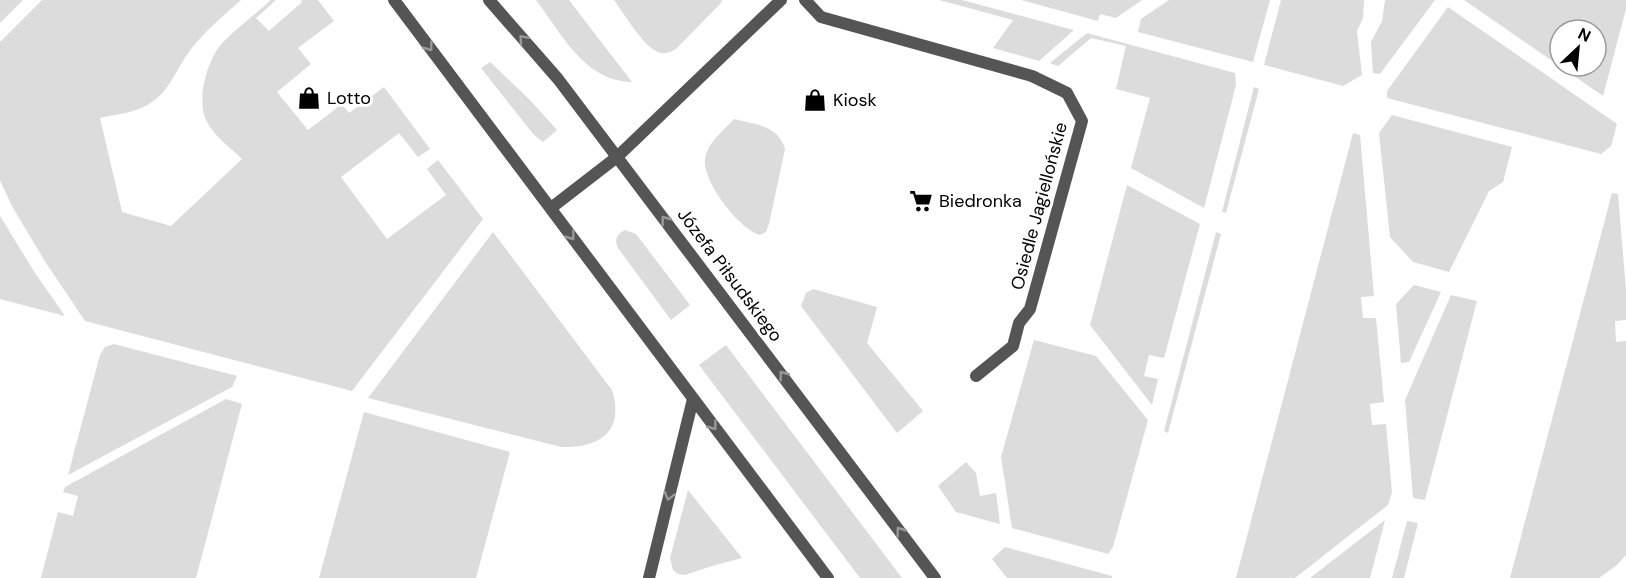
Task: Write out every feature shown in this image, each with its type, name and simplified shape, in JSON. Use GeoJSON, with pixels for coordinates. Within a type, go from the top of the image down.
{"type":"FeatureCollection","features":[{"type":"Feature","properties":{"kind":"street"},"geometry":{"type":"LineString","coordinates":[[394,0],[828,578]]}},
{"type":"Feature","properties":{"kind":"street","name":"Józefa Piłsudskiego"},"geometry":{"type":"LineString","coordinates":[[489,0],[558,79],[935,578]]}},
{"type":"Feature","properties":{"kind":"street"},"geometry":{"type":"LineString","coordinates":[[550,208],[617,157],[782,0]]}},
{"type":"Feature","properties":{"kind":"street","name":"Osiedle Jagiellońskie"},"geometry":{"type":"LineString","coordinates":[[806,0],[821,17],[1032,76],[1067,93],[1082,121],[1030,309],[1019,323],[1012,346],[976,376]]}},
{"type":"Feature","properties":{"kind":"street"},"geometry":{"type":"LineString","coordinates":[[649,578],[693,399]]}},
{"type":"Feature","properties":{"kind":"shaded area"},"geometry":{"type":"Polygon","coordinates":[[[0,0],[23,0],[0,23],[0,0]]]}},
{"type":"Feature","properties":{"kind":"shaded area"},"geometry":{"type":"Polygon","coordinates":[[[42,0],[241,0],[196,42],[168,86],[156,99],[138,109],[100,118],[122,212],[171,226],[242,159],[214,132],[204,114],[202,105],[204,84],[214,54],[224,41],[271,0],[276,0],[256,18],[269,31],[302,2],[301,0],[318,0],[334,21],[298,48],[311,64],[277,92],[308,130],[342,104],[349,113],[384,87],[430,149],[418,157],[399,133],[341,177],[387,239],[446,195],[427,169],[438,160],[483,219],[352,391],[85,321],[46,263],[13,208],[0,181],[0,42],[42,0]]]}},
{"type":"Feature","properties":{"kind":"shaded area"},"geometry":{"type":"Polygon","coordinates":[[[536,0],[569,0],[632,82],[615,80],[587,65],[565,41],[536,0]]]}},
{"type":"Feature","properties":{"kind":"shaded area"},"geometry":{"type":"Polygon","coordinates":[[[614,0],[722,0],[676,49],[664,53],[656,51],[642,39],[614,0]]]}},
{"type":"Feature","properties":{"kind":"shaded area"},"geometry":{"type":"Polygon","coordinates":[[[939,0],[962,0],[1074,30],[1039,61],[993,48],[1013,20],[939,0]]]}},
{"type":"Feature","properties":{"kind":"shaded area"},"geometry":{"type":"Polygon","coordinates":[[[1021,0],[1142,0],[1116,18],[1100,14],[1098,21],[1021,0]]]}},
{"type":"Feature","properties":{"kind":"shaded area"},"geometry":{"type":"Polygon","coordinates":[[[1169,0],[1270,0],[1253,62],[1138,32],[1141,19],[1169,0]]]}},
{"type":"Feature","properties":{"kind":"shaded area"},"geometry":{"type":"Polygon","coordinates":[[[1281,0],[1364,0],[1363,18],[1357,31],[1362,75],[1343,86],[1264,65],[1281,0]]]}},
{"type":"Feature","properties":{"kind":"shaded area"},"geometry":{"type":"Polygon","coordinates":[[[1385,0],[1435,0],[1380,74],[1373,73],[1371,42],[1382,21],[1385,0]]]}},
{"type":"Feature","properties":{"kind":"shaded area"},"geometry":{"type":"Polygon","coordinates":[[[1464,0],[1626,0],[1626,9],[1608,77],[1608,18],[1548,18],[1548,58],[1464,0]]]}},
{"type":"Feature","properties":{"kind":"shaded area"},"geometry":{"type":"Polygon","coordinates":[[[1448,7],[1617,124],[1611,146],[1601,154],[1387,98],[1387,91],[1448,7]]]}},
{"type":"Feature","properties":{"kind":"shaded area"},"geometry":{"type":"Polygon","coordinates":[[[1087,33],[1235,73],[1236,85],[1204,208],[1131,168],[1150,98],[1116,89],[1126,46],[1091,38],[1058,66],[1050,63],[1087,33]]]}},
{"type":"Feature","properties":{"kind":"shaded area"},"geometry":{"type":"Polygon","coordinates":[[[490,62],[530,100],[557,130],[543,142],[534,135],[481,68],[490,62]]]}},
{"type":"Feature","properties":{"kind":"shaded area"},"geometry":{"type":"Polygon","coordinates":[[[1577,78],[1608,78],[1603,96],[1577,78]]]}},
{"type":"Feature","properties":{"kind":"shaded area"},"geometry":{"type":"Polygon","coordinates":[[[1254,87],[1259,89],[1226,213],[1222,212],[1254,87]]]}},
{"type":"Feature","properties":{"kind":"shaded area"},"geometry":{"type":"Polygon","coordinates":[[[1392,115],[1512,147],[1503,182],[1489,191],[1449,272],[1413,262],[1390,237],[1379,133],[1392,115]]]}},
{"type":"Feature","properties":{"kind":"shaded area"},"geometry":{"type":"Polygon","coordinates":[[[734,119],[772,131],[782,141],[785,149],[769,224],[766,232],[760,235],[742,224],[724,203],[709,179],[706,168],[706,153],[716,137],[734,119]]]}},
{"type":"Feature","properties":{"kind":"shaded area"},"geometry":{"type":"Polygon","coordinates":[[[1353,133],[1360,135],[1374,296],[1361,297],[1363,318],[1376,318],[1384,402],[1370,404],[1372,425],[1386,424],[1392,492],[1388,505],[1295,578],[1236,578],[1353,133]]]}},
{"type":"Feature","properties":{"kind":"shaded area"},"geometry":{"type":"Polygon","coordinates":[[[1127,185],[1200,224],[1164,358],[1149,355],[1144,376],[1158,379],[1152,405],[1090,325],[1127,185]]]}},
{"type":"Feature","properties":{"kind":"shaded area"},"geometry":{"type":"Polygon","coordinates":[[[1612,193],[1618,194],[1626,290],[1626,320],[1615,321],[1616,342],[1626,341],[1626,555],[1599,578],[1510,578],[1612,193]]]}},
{"type":"Feature","properties":{"kind":"shaded area"},"geometry":{"type":"Polygon","coordinates":[[[0,216],[35,273],[65,316],[0,299],[0,216]]]}},
{"type":"Feature","properties":{"kind":"shaded area"},"geometry":{"type":"Polygon","coordinates":[[[625,230],[636,234],[690,305],[671,320],[618,248],[617,237],[625,230]]]}},
{"type":"Feature","properties":{"kind":"shaded area"},"geometry":{"type":"Polygon","coordinates":[[[493,232],[612,390],[615,417],[612,427],[606,435],[597,440],[575,447],[561,447],[368,398],[493,232]]]}},
{"type":"Feature","properties":{"kind":"shaded area"},"geometry":{"type":"Polygon","coordinates":[[[1216,232],[1221,234],[1168,433],[1164,431],[1216,232]]]}},
{"type":"Feature","properties":{"kind":"shaded area"},"geometry":{"type":"Polygon","coordinates":[[[1414,285],[1441,292],[1409,362],[1401,363],[1396,304],[1414,285]]]}},
{"type":"Feature","properties":{"kind":"shaded area"},"geometry":{"type":"Polygon","coordinates":[[[813,289],[877,307],[867,343],[923,411],[897,433],[801,306],[806,293],[813,289]]]}},
{"type":"Feature","properties":{"kind":"shaded area"},"geometry":{"type":"Polygon","coordinates":[[[1451,295],[1477,301],[1425,500],[1413,498],[1405,400],[1451,295]]]}},
{"type":"Feature","properties":{"kind":"shaded area"},"geometry":{"type":"Polygon","coordinates":[[[1034,340],[1096,356],[1148,420],[1113,547],[1108,554],[1012,528],[1001,457],[1034,340]]]}},
{"type":"Feature","properties":{"kind":"shaded area"},"geometry":{"type":"Polygon","coordinates":[[[114,344],[237,376],[232,387],[68,475],[100,355],[105,347],[114,344]]]}},
{"type":"Feature","properties":{"kind":"shaded area"},"geometry":{"type":"Polygon","coordinates":[[[726,345],[902,578],[860,578],[699,365],[726,345]]]}},
{"type":"Feature","properties":{"kind":"shaded area"},"geometry":{"type":"Polygon","coordinates":[[[226,399],[242,404],[196,578],[41,578],[58,512],[73,516],[78,496],[63,492],[65,487],[226,399]]]}},
{"type":"Feature","properties":{"kind":"shaded area"},"geometry":{"type":"Polygon","coordinates":[[[364,412],[510,452],[476,578],[319,578],[364,412]]]}},
{"type":"Feature","properties":{"kind":"shaded area"},"geometry":{"type":"Polygon","coordinates":[[[966,462],[976,473],[980,496],[996,493],[1000,524],[956,512],[938,486],[966,462]]]}},
{"type":"Feature","properties":{"kind":"shaded area"},"geometry":{"type":"Polygon","coordinates":[[[688,490],[742,558],[685,575],[673,570],[670,558],[688,490]]]}},
{"type":"Feature","properties":{"kind":"shaded area"},"geometry":{"type":"Polygon","coordinates":[[[1385,520],[1370,578],[1310,578],[1385,520]]]}},
{"type":"Feature","properties":{"kind":"shaded area"},"geometry":{"type":"Polygon","coordinates":[[[1407,521],[1418,523],[1404,578],[1392,578],[1407,521]]]}},
{"type":"Feature","properties":{"kind":"shaded area"},"geometry":{"type":"Polygon","coordinates":[[[1005,547],[1112,576],[1112,578],[1007,578],[992,559],[1005,547]]]}},
{"type":"Feature","properties":{"kind":"place","name":"Lotto"},"geometry":{"type":"Point","coordinates":[309,98]}},
{"type":"Feature","properties":{"kind":"place","name":"Kiosk"},"geometry":{"type":"Point","coordinates":[815,100]}},
{"type":"Feature","properties":{"kind":"place","name":"Biedronka"},"geometry":{"type":"Point","coordinates":[921,201]}}]}
